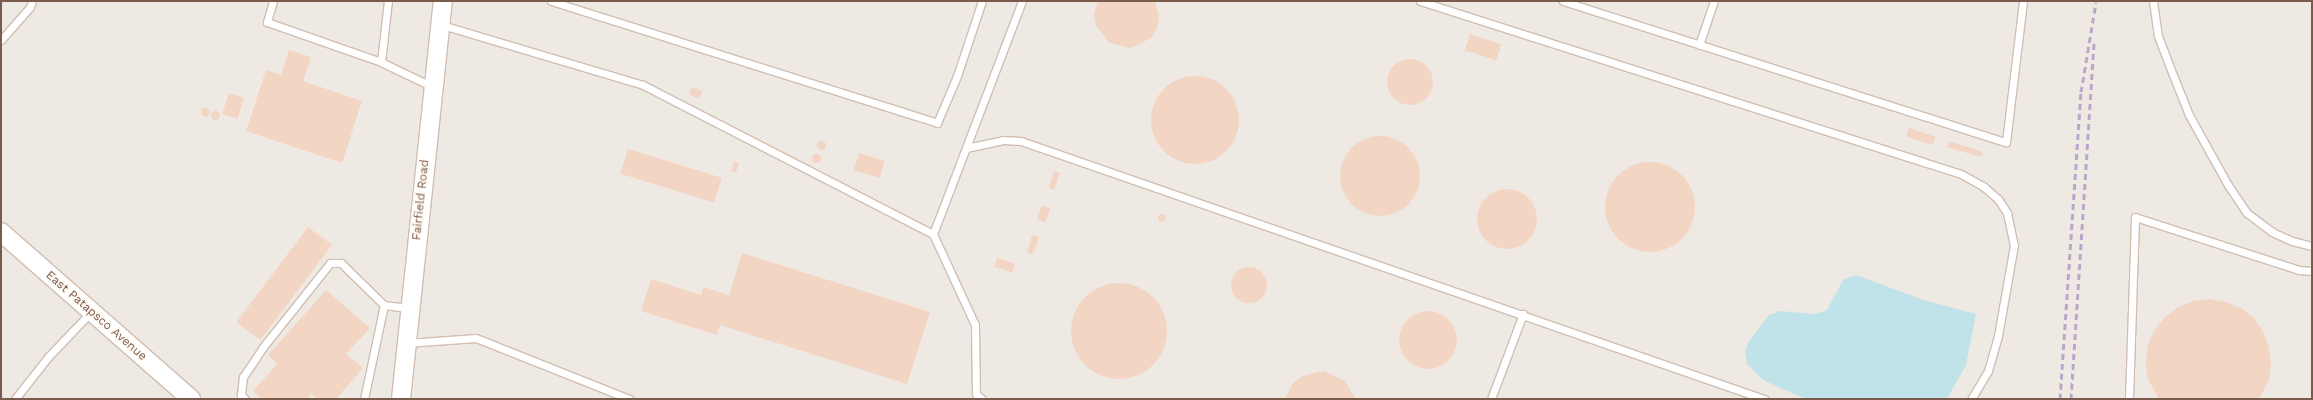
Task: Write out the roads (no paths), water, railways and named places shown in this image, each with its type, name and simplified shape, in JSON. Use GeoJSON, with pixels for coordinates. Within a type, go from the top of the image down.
{"type":"FeatureCollection","features":[{"type":"Feature","properties":{"kind":"street","name":"Fairfield Road"},"geometry":{"type":"LineString","coordinates":[[401,399],[442,1]]}},
{"type":"Feature","properties":{"kind":"street","name":"East Patapsco Avenue"},"geometry":{"type":"LineString","coordinates":[[1,232],[191,399]]}},
{"type":"Feature","properties":{"kind":"lane"},"geometry":{"type":"LineString","coordinates":[[1,40],[32,1]]}},
{"type":"Feature","properties":{"kind":"lane"},"geometry":{"type":"LineString","coordinates":[[273,1],[267,22],[382,62],[433,87]]}},
{"type":"Feature","properties":{"kind":"lane"},"geometry":{"type":"LineString","coordinates":[[382,62],[388,1]]}},
{"type":"Feature","properties":{"kind":"lane"},"geometry":{"type":"LineString","coordinates":[[550,1],[937,123],[957,76],[982,1]]}},
{"type":"Feature","properties":{"kind":"lane"},"geometry":{"type":"LineString","coordinates":[[933,234],[1022,1]]}},
{"type":"Feature","properties":{"kind":"lane"},"geometry":{"type":"LineString","coordinates":[[1420,1],[1962,174],[1984,187],[1998,199],[2007,213],[2014,245],[1998,336],[1988,371],[1971,399]]}},
{"type":"Feature","properties":{"kind":"lane"},"geometry":{"type":"LineString","coordinates":[[1563,1],[2006,142],[2023,1]]}},
{"type":"Feature","properties":{"kind":"lane"},"geometry":{"type":"LineString","coordinates":[[1699,45],[1714,1]]}},
{"type":"Feature","properties":{"kind":"lane"},"geometry":{"type":"LineString","coordinates":[[2154,1],[2158,36],[2169,65],[2189,114],[2228,185],[2247,214],[2272,232],[2292,242],[2312,246]]}},
{"type":"Feature","properties":{"kind":"lane"},"geometry":{"type":"LineString","coordinates":[[440,24],[643,85],[933,234],[975,325],[976,394],[982,399]]}},
{"type":"Feature","properties":{"kind":"lane"},"geometry":{"type":"LineString","coordinates":[[966,148],[1002,140],[1021,140],[1764,399]]}},
{"type":"Feature","properties":{"kind":"lane"},"geometry":{"type":"LineString","coordinates":[[2129,399],[2135,217],[2299,270],[2312,271]]}},
{"type":"Feature","properties":{"kind":"lane"},"geometry":{"type":"LineString","coordinates":[[245,399],[241,395],[243,377],[262,347],[330,263],[341,263],[384,306],[410,308]]}},
{"type":"Feature","properties":{"kind":"lane"},"geometry":{"type":"LineString","coordinates":[[364,399],[384,306]]}},
{"type":"Feature","properties":{"kind":"lane"},"geometry":{"type":"LineString","coordinates":[[15,399],[48,357],[92,312]]}},
{"type":"Feature","properties":{"kind":"lane"},"geometry":{"type":"LineString","coordinates":[[1491,399],[1523,314]]}},
{"type":"Feature","properties":{"kind":"lane"},"geometry":{"type":"LineString","coordinates":[[406,343],[476,338],[630,399]]}},
{"type":"Feature","properties":{"kind":"water"},"geometry":{"type":"Polygon","coordinates":[[[1856,275],[1923,300],[1976,314],[1966,365],[1947,399],[1806,399],[1763,380],[1747,364],[1745,351],[1750,340],[1769,315],[1780,311],[1815,314],[1827,310],[1843,280],[1856,275]]]}},
{"type":"Feature","properties":{"kind":"railway"},"geometry":{"type":"LineString","coordinates":[[2060,399],[2081,92],[2096,2]]}},
{"type":"Feature","properties":{"kind":"railway"},"geometry":{"type":"LineString","coordinates":[[2071,399],[2094,41]]}}]}
